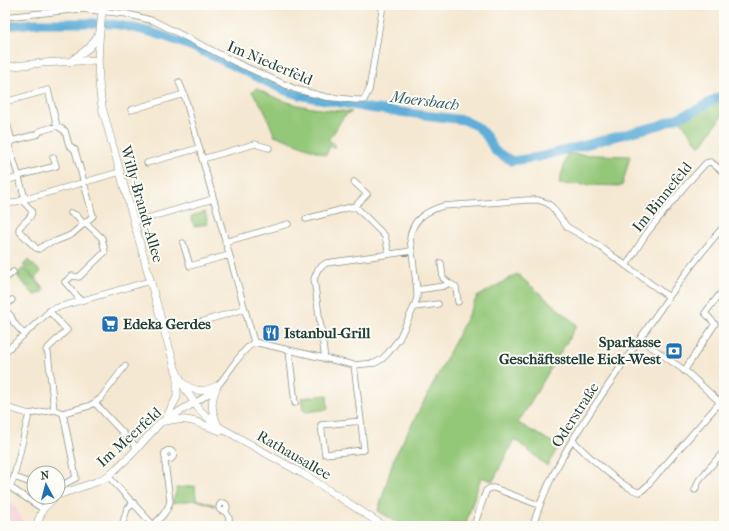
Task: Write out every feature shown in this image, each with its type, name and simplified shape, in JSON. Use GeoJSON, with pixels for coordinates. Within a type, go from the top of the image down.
{"type":"FeatureCollection","features":[{"type":"Feature","properties":{"kind":"street","name":"Im Niederfeld"},"geometry":{"type":"LineString","coordinates":[[102,8],[154,21],[237,63],[295,89],[326,97],[364,100],[370,90],[383,5]]}},
{"type":"Feature","properties":{"kind":"street"},"geometry":{"type":"LineString","coordinates":[[5,17],[102,8]]}},
{"type":"Feature","properties":{"kind":"street","name":"Willy-Brandt-Allee"},"geometry":{"type":"LineString","coordinates":[[102,8],[97,60],[102,107],[176,370],[194,403]]}},
{"type":"Feature","properties":{"kind":"street"},"geometry":{"type":"LineString","coordinates":[[70,61],[90,47],[100,32]]}},
{"type":"Feature","properties":{"kind":"street"},"geometry":{"type":"LineString","coordinates":[[5,67],[27,64],[97,60]]}},
{"type":"Feature","properties":{"kind":"street"},"geometry":{"type":"LineString","coordinates":[[179,82],[184,94],[228,255],[254,342]]}},
{"type":"Feature","properties":{"kind":"street"},"geometry":{"type":"LineString","coordinates":[[5,102],[48,90],[57,126],[65,131],[69,145],[75,150],[93,216],[70,235],[46,244],[39,249],[36,248],[20,232],[19,229],[32,213],[31,210],[24,204],[19,177],[8,145],[5,117]]}},
{"type":"Feature","properties":{"kind":"street"},"geometry":{"type":"LineString","coordinates":[[132,110],[184,94]]}},
{"type":"Feature","properties":{"kind":"street"},"geometry":{"type":"LineString","coordinates":[[8,145],[38,134],[40,131],[57,126]]}},
{"type":"Feature","properties":{"kind":"street"},"geometry":{"type":"LineString","coordinates":[[202,159],[255,144],[269,148]]}},
{"type":"Feature","properties":{"kind":"street"},"geometry":{"type":"LineString","coordinates":[[147,163],[199,148]]}},
{"type":"Feature","properties":{"kind":"street"},"geometry":{"type":"LineString","coordinates":[[5,181],[56,166],[53,157]]}},
{"type":"Feature","properties":{"kind":"street","name":"Im Binnefeld"},"geometry":{"type":"LineString","coordinates":[[626,266],[656,222],[706,163],[711,162],[724,173]]}},
{"type":"Feature","properties":{"kind":"street"},"geometry":{"type":"LineString","coordinates":[[5,205],[24,198],[120,172]]}},
{"type":"Feature","properties":{"kind":"street"},"geometry":{"type":"LineString","coordinates":[[306,219],[355,206],[367,194],[354,182]]}},
{"type":"Feature","properties":{"kind":"street"},"geometry":{"type":"LineString","coordinates":[[134,222],[213,200]]}},
{"type":"Feature","properties":{"kind":"street"},"geometry":{"type":"LineString","coordinates":[[194,403],[208,395],[217,386],[247,347],[254,342],[354,365],[374,363],[382,359],[399,339],[417,298],[410,230],[424,214],[443,206],[538,200],[547,203],[552,207],[567,227],[595,243],[669,298]]}},
{"type":"Feature","properties":{"kind":"street"},"geometry":{"type":"LineString","coordinates":[[355,206],[385,236],[389,254]]}},
{"type":"Feature","properties":{"kind":"street"},"geometry":{"type":"LineString","coordinates":[[71,213],[76,215],[102,238],[105,252],[79,277],[72,276],[65,282],[78,297],[78,300]]}},
{"type":"Feature","properties":{"kind":"street"},"geometry":{"type":"LineString","coordinates":[[225,242],[288,224]]}},
{"type":"Feature","properties":{"kind":"street","name":"Oderstraße"},"geometry":{"type":"LineString","coordinates":[[533,526],[540,505],[561,459],[691,265],[724,226]]}},
{"type":"Feature","properties":{"kind":"street"},"geometry":{"type":"LineString","coordinates":[[183,243],[190,266],[228,255]]}},
{"type":"Feature","properties":{"kind":"street"},"geometry":{"type":"LineString","coordinates":[[325,359],[314,279],[318,269],[326,263],[412,251]]}},
{"type":"Feature","properties":{"kind":"street"},"geometry":{"type":"LineString","coordinates":[[441,263],[443,278],[456,287],[458,302]]}},
{"type":"Feature","properties":{"kind":"street"},"geometry":{"type":"LineString","coordinates":[[5,279],[13,272]]}},
{"type":"Feature","properties":{"kind":"street"},"geometry":{"type":"LineString","coordinates":[[5,343],[7,350],[50,311],[60,305],[150,280]]}},
{"type":"Feature","properties":{"kind":"street"},"geometry":{"type":"LineString","coordinates":[[417,290],[444,286],[449,283]]}},
{"type":"Feature","properties":{"kind":"street"},"geometry":{"type":"LineString","coordinates":[[684,371],[715,324],[705,314],[724,289]]}},
{"type":"Feature","properties":{"kind":"street"},"geometry":{"type":"LineString","coordinates":[[5,306],[12,300]]}},
{"type":"Feature","properties":{"kind":"street"},"geometry":{"type":"LineString","coordinates":[[414,307],[438,304]]}},
{"type":"Feature","properties":{"kind":"street"},"geometry":{"type":"LineString","coordinates":[[184,326],[244,309]]}},
{"type":"Feature","properties":{"kind":"street"},"geometry":{"type":"LineString","coordinates":[[5,310],[24,334]]}},
{"type":"Feature","properties":{"kind":"street"},"geometry":{"type":"LineString","coordinates":[[50,311],[67,330],[46,350],[48,353],[54,410]]}},
{"type":"Feature","properties":{"kind":"street"},"geometry":{"type":"LineString","coordinates":[[573,441],[610,473],[633,490],[640,492],[722,404],[684,371],[640,339]]}},
{"type":"Feature","properties":{"kind":"street"},"geometry":{"type":"LineString","coordinates":[[289,350],[295,403]]}},
{"type":"Feature","properties":{"kind":"street"},"geometry":{"type":"LineString","coordinates":[[354,365],[361,421],[364,450],[325,454],[321,425],[361,421]]}},
{"type":"Feature","properties":{"kind":"street"},"geometry":{"type":"LineString","coordinates":[[5,407],[29,414],[54,410],[63,413],[95,403],[100,399],[125,366]]}},
{"type":"Feature","properties":{"kind":"street"},"geometry":{"type":"LineString","coordinates":[[162,421],[178,397],[176,370]]}},
{"type":"Feature","properties":{"kind":"street"},"geometry":{"type":"LineString","coordinates":[[182,383],[198,391],[217,386]]}},
{"type":"Feature","properties":{"kind":"street"},"geometry":{"type":"LineString","coordinates":[[217,386],[212,400],[212,406],[218,426]]}},
{"type":"Feature","properties":{"kind":"street"},"geometry":{"type":"LineString","coordinates":[[95,403],[137,448]]}},
{"type":"Feature","properties":{"kind":"street","name":"Im Meerfeld"},"geometry":{"type":"LineString","coordinates":[[66,492],[96,482],[108,476],[120,466],[162,421],[194,403]]}},
{"type":"Feature","properties":{"kind":"street","name":"Rathausallee"},"geometry":{"type":"LineString","coordinates":[[194,403],[202,413],[230,434],[305,475],[384,526]]}},
{"type":"Feature","properties":{"kind":"street"},"geometry":{"type":"LineString","coordinates":[[63,413],[76,478],[66,483]]}},
{"type":"Feature","properties":{"kind":"street"},"geometry":{"type":"LineString","coordinates":[[29,414],[14,477],[8,486],[43,509]]}},
{"type":"Feature","properties":{"kind":"street"},"geometry":{"type":"LineString","coordinates":[[162,421],[190,420],[230,434]]}},
{"type":"Feature","properties":{"kind":"street"},"geometry":{"type":"LineString","coordinates":[[695,490],[699,480],[724,451]]}},
{"type":"Feature","properties":{"kind":"street"},"geometry":{"type":"LineString","coordinates":[[108,476],[154,526],[169,507],[170,501],[165,463],[166,459]]}},
{"type":"Feature","properties":{"kind":"street"},"geometry":{"type":"LineString","coordinates":[[14,477],[26,481]]}},
{"type":"Feature","properties":{"kind":"street"},"geometry":{"type":"LineString","coordinates":[[474,526],[486,491],[490,488],[494,488],[540,505]]}},
{"type":"Feature","properties":{"kind":"street"},"geometry":{"type":"LineString","coordinates":[[122,526],[127,510],[134,504]]}},
{"type":"Feature","properties":{"kind":"street"},"geometry":{"type":"LineString","coordinates":[[36,526],[43,509],[47,505]]}},
{"type":"Feature","properties":{"kind":"street"},"geometry":{"type":"LineString","coordinates":[[225,510],[229,518],[229,526]]}},
{"type":"Feature","properties":{"kind":"shaded area"},"geometry":{"type":"Polygon","coordinates":[[[5,494],[18,511],[24,526],[5,526],[5,494]]]}},
{"type":"Feature","properties":{"kind":"green space"},"geometry":{"type":"Polygon","coordinates":[[[256,88],[280,99],[302,106],[352,112],[344,116],[328,139],[336,146],[334,148],[330,146],[326,155],[277,136],[275,137],[264,109],[252,92],[256,88]]]}},
{"type":"Feature","properties":{"kind":"green space"},"geometry":{"type":"Polygon","coordinates":[[[720,96],[724,101],[724,113],[700,147],[677,116],[720,96]]]}},
{"type":"Feature","properties":{"kind":"green space"},"geometry":{"type":"Polygon","coordinates":[[[567,154],[630,156],[622,186],[559,184],[567,154]]]}},
{"type":"Feature","properties":{"kind":"green space"},"geometry":{"type":"Polygon","coordinates":[[[205,212],[208,224],[194,226],[191,216],[205,212]]]}},
{"type":"Feature","properties":{"kind":"green space"},"geometry":{"type":"Polygon","coordinates":[[[28,260],[41,272],[35,278],[46,291],[24,267],[24,264],[28,260]]]}},
{"type":"Feature","properties":{"kind":"green space"},"geometry":{"type":"Polygon","coordinates":[[[24,269],[42,288],[43,291],[37,295],[33,294],[18,277],[18,273],[24,269]]]}},
{"type":"Feature","properties":{"kind":"green space"},"geometry":{"type":"Polygon","coordinates":[[[517,274],[577,325],[518,423],[559,446],[547,466],[514,439],[493,481],[481,477],[465,526],[403,526],[378,511],[394,458],[477,297],[517,274]]]}},
{"type":"Feature","properties":{"kind":"green space"},"geometry":{"type":"Polygon","coordinates":[[[327,395],[328,409],[307,412],[303,410],[301,398],[327,395]]]}},
{"type":"Feature","properties":{"kind":"green space"},"geometry":{"type":"Polygon","coordinates":[[[195,486],[196,499],[215,506],[196,500],[172,503],[176,488],[195,486]]]}},
{"type":"Feature","properties":{"kind":"waterway","name":"Moersbach"},"geometry":{"type":"LineString","coordinates":[[5,26],[35,23],[94,23]]}},
{"type":"Feature","properties":{"kind":"waterway","name":"Moersbach"},"geometry":{"type":"LineString","coordinates":[[108,24],[150,32],[185,44],[286,91],[299,95],[368,108],[464,120],[478,127],[487,137],[495,151],[512,161],[539,157],[660,125],[698,109],[724,94]]}},
{"type":"Feature","properties":{"kind":"place","name":"Edeka Gerdes"},"geometry":{"type":"Point","coordinates":[110,324]}},
{"type":"Feature","properties":{"kind":"place","name":"Istanbul-Grill"},"geometry":{"type":"Point","coordinates":[271,333]}},
{"type":"Feature","properties":{"kind":"place","name":"Sparkasse Geschäftsstelle Eick-West"},"geometry":{"type":"Point","coordinates":[674,351]}}]}
